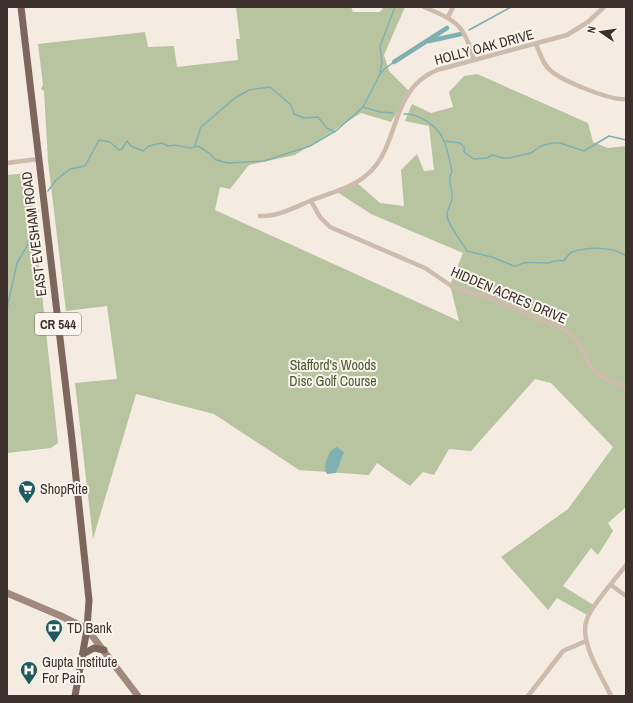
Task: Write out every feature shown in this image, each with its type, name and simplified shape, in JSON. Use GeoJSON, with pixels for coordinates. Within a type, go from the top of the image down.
{"type":"FeatureCollection","features":[{"type":"Feature","properties":{"kind":"main road","name":"EAST EVESHAM ROAD"},"geometry":{"type":"LineString","coordinates":[[20,7],[72,440],[87,588],[89,615],[75,696]]}},
{"type":"Feature","properties":{"kind":"main road"},"geometry":{"type":"LineString","coordinates":[[7,593],[67,618],[87,629],[138,696]]}},
{"type":"Feature","properties":{"kind":"main road"},"geometry":{"type":"LineString","coordinates":[[83,654],[94,648],[104,650]]}},
{"type":"Feature","properties":{"kind":"street"},"geometry":{"type":"LineString","coordinates":[[424,7],[448,17],[458,25],[465,34],[474,60]]}},
{"type":"Feature","properties":{"kind":"street"},"geometry":{"type":"LineString","coordinates":[[448,17],[453,7]]}},
{"type":"Feature","properties":{"kind":"street","name":"HOLLY OAK DRIVE"},"geometry":{"type":"LineString","coordinates":[[260,216],[279,213],[355,184],[371,171],[380,158],[403,104],[410,91],[419,80],[437,70],[536,44],[576,30],[604,7]]}},
{"type":"Feature","properties":{"kind":"street"},"geometry":{"type":"LineString","coordinates":[[536,44],[546,66],[559,77],[603,96],[612,98],[626,98]]}},
{"type":"Feature","properties":{"kind":"street"},"geometry":{"type":"LineString","coordinates":[[7,163],[38,159]]}},
{"type":"Feature","properties":{"kind":"street","name":"HIDDEN ACRES DRIVE"},"geometry":{"type":"LineString","coordinates":[[312,201],[320,217],[330,227],[425,268],[453,287],[490,298],[571,334],[580,343],[588,362],[595,372],[606,380],[626,388]]}},
{"type":"Feature","properties":{"kind":"street"},"geometry":{"type":"LineString","coordinates":[[611,696],[584,634],[586,620],[626,565]]}},
{"type":"Feature","properties":{"kind":"street"},"geometry":{"type":"LineString","coordinates":[[611,585],[626,596]]}},
{"type":"Feature","properties":{"kind":"street"},"geometry":{"type":"LineString","coordinates":[[528,696],[563,651],[586,641]]}},
{"type":"Feature","properties":{"kind":"green space","name":"Stafford's Woods Disc Golf Course"},"geometry":{"type":"Polygon","coordinates":[[[236,7],[351,7],[353,12],[380,12],[384,7],[405,7],[384,55],[389,71],[410,92],[391,122],[361,113],[295,155],[249,165],[230,189],[220,187],[215,210],[459,321],[450,285],[463,253],[371,214],[337,192],[356,182],[380,203],[404,206],[401,170],[417,154],[424,171],[434,170],[429,126],[405,121],[412,104],[431,113],[453,107],[449,92],[464,76],[477,74],[588,123],[593,142],[608,148],[626,146],[626,507],[608,523],[613,531],[598,555],[591,548],[563,586],[595,606],[589,616],[557,598],[548,610],[501,557],[568,509],[613,447],[551,383],[535,379],[471,451],[449,449],[434,475],[423,472],[410,486],[377,463],[369,475],[299,470],[214,414],[136,394],[93,539],[75,383],[117,379],[107,306],[66,311],[48,161],[44,91],[41,89],[43,85],[38,44],[145,32],[148,47],[174,46],[177,67],[238,60],[236,39],[240,39],[236,7]]]}},
{"type":"Feature","properties":{"kind":"green space"},"geometry":{"type":"Polygon","coordinates":[[[29,173],[58,443],[51,448],[7,453],[7,175],[29,173]]]}},
{"type":"Feature","properties":{"kind":"water"},"geometry":{"type":"Polygon","coordinates":[[[337,447],[344,452],[336,473],[327,474],[325,470],[328,457],[331,451],[337,447]]]}},
{"type":"Feature","properties":{"kind":"waterway"},"geometry":{"type":"LineString","coordinates":[[380,72],[382,62],[380,46],[395,7]]}},
{"type":"Feature","properties":{"kind":"waterway"},"geometry":{"type":"LineString","coordinates":[[469,30],[511,7]]}},
{"type":"Feature","properties":{"kind":"waterway"},"geometry":{"type":"LineString","coordinates":[[394,62],[447,28]]}},
{"type":"Feature","properties":{"kind":"waterway"},"geometry":{"type":"LineString","coordinates":[[429,41],[461,34]]}},
{"type":"Feature","properties":{"kind":"waterway"},"geometry":{"type":"LineString","coordinates":[[48,191],[56,180],[70,169],[85,166],[99,140],[110,142],[119,150],[122,149],[127,141],[131,146],[143,151],[149,146],[162,143],[168,146],[175,145],[190,148],[198,146],[209,153],[216,160],[228,163],[264,161],[310,146],[337,130],[363,107],[383,70],[394,62]]}},
{"type":"Feature","properties":{"kind":"waterway"},"geometry":{"type":"LineString","coordinates":[[195,145],[201,127],[235,98],[249,90],[270,87],[291,105],[294,114],[304,118],[318,117],[327,128],[335,132]]}},
{"type":"Feature","properties":{"kind":"waterway"},"geometry":{"type":"LineString","coordinates":[[363,107],[380,112],[393,113]]}},
{"type":"Feature","properties":{"kind":"waterway"},"geometry":{"type":"LineString","coordinates":[[404,114],[410,114],[422,118],[428,122],[438,131],[444,141],[452,172],[450,181],[452,198],[447,217],[467,251],[492,257],[514,266],[526,263],[546,263],[558,260],[563,261],[572,252],[592,248],[614,250],[626,256]]}},
{"type":"Feature","properties":{"kind":"waterway"},"geometry":{"type":"LineString","coordinates":[[444,141],[460,143],[464,147],[464,152],[474,159],[487,158],[492,155],[509,158],[531,153],[541,146],[552,143],[560,143],[584,151],[609,136],[626,140]]}},
{"type":"Feature","properties":{"kind":"waterway"},"geometry":{"type":"LineString","coordinates":[[7,308],[17,263],[27,246],[38,211]]}},
{"type":"Feature","properties":{"kind":"place","name":"ShopRite"},"geometry":{"type":"Point","coordinates":[27,504]}},
{"type":"Feature","properties":{"kind":"place","name":"TD Bank"},"geometry":{"type":"Point","coordinates":[54,643]}},
{"type":"Feature","properties":{"kind":"place","name":"Gupta Institute For Pain"},"geometry":{"type":"Point","coordinates":[29,685]}}]}
